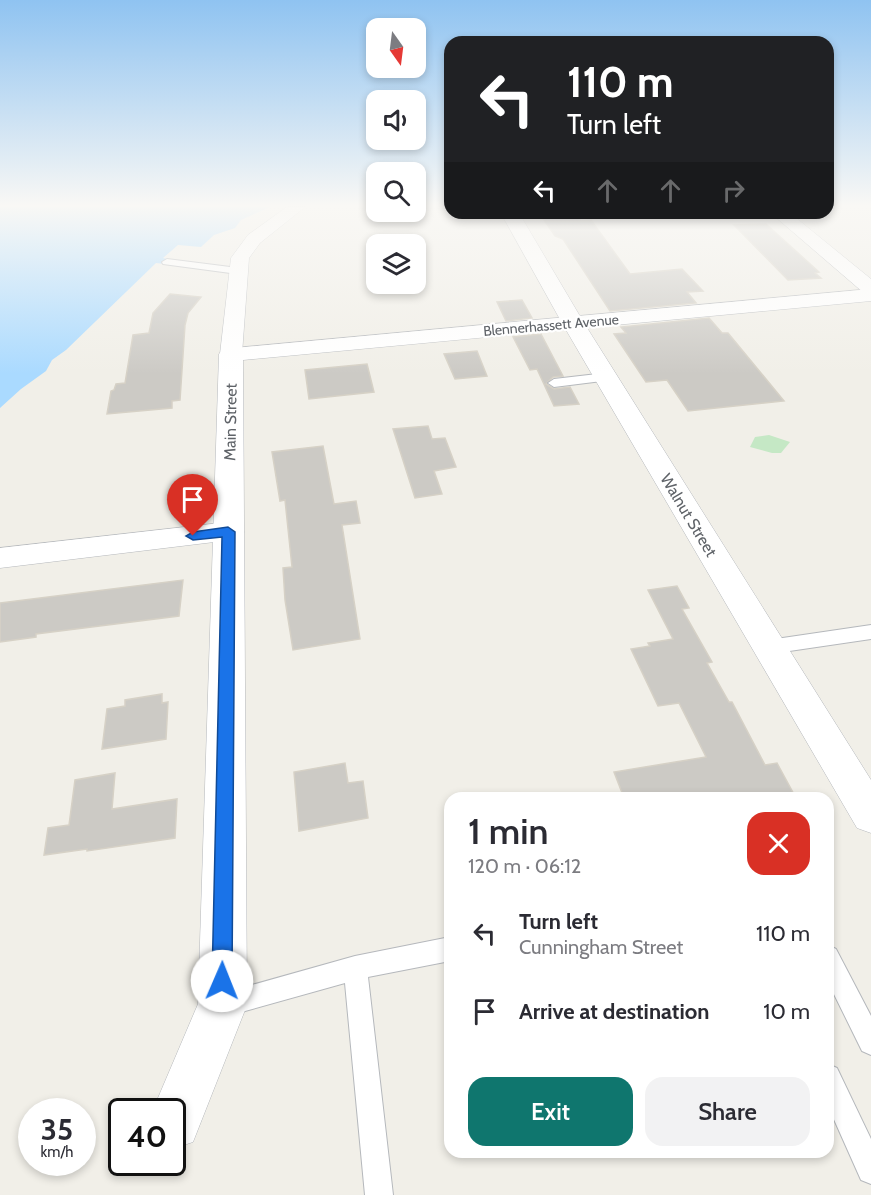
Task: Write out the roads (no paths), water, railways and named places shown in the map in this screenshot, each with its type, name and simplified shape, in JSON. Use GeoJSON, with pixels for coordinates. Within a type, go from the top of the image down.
{"type":"FeatureCollection","features":[{"type":"Feature","properties":{"kind":"street","name":"Main Street"},"geometry":{"type":"LineString","coordinates":[[184,1098],[222,1005],[231,354],[239,263]]}},
{"type":"Feature","properties":{"kind":"street","name":"Walnut Street"},"geometry":{"type":"LineString","coordinates":[[539,263],[871,815]]}},
{"type":"Feature","properties":{"kind":"street"},"geometry":{"type":"LineString","coordinates":[[840,263],[871,289]]}},
{"type":"Feature","properties":{"kind":"street","name":"Blennerhassett Avenue"},"geometry":{"type":"LineString","coordinates":[[231,354],[871,295]]}},
{"type":"Feature","properties":{"kind":"street"},"geometry":{"type":"LineString","coordinates":[[0,558],[228,532]]}},
{"type":"Feature","properties":{"kind":"lane"},"geometry":{"type":"LineString","coordinates":[[173,263],[238,271]]}},
{"type":"Feature","properties":{"kind":"lane"},"geometry":{"type":"LineString","coordinates":[[554,383],[606,377]]}},
{"type":"Feature","properties":{"kind":"lane"},"geometry":{"type":"LineString","coordinates":[[769,647],[871,632]]}},
{"type":"Feature","properties":{"kind":"lane"},"geometry":{"type":"LineString","coordinates":[[222,1005],[276,992],[355,968],[444,950]]}},
{"type":"Feature","properties":{"kind":"lane"},"geometry":{"type":"LineString","coordinates":[[355,968],[379,1195]]}},
{"type":"Feature","properties":{"kind":"lane"},"geometry":{"type":"LineString","coordinates":[[834,973],[871,1042]]}},
{"type":"Feature","properties":{"kind":"lane"},"geometry":{"type":"LineString","coordinates":[[834,1090],[871,1170]]}},
{"type":"Feature","properties":{"kind":"water"},"geometry":{"type":"Polygon","coordinates":[[[0,263],[167,263],[156,263],[66,350],[52,360],[46,371],[0,408],[0,263]]]}}]}
